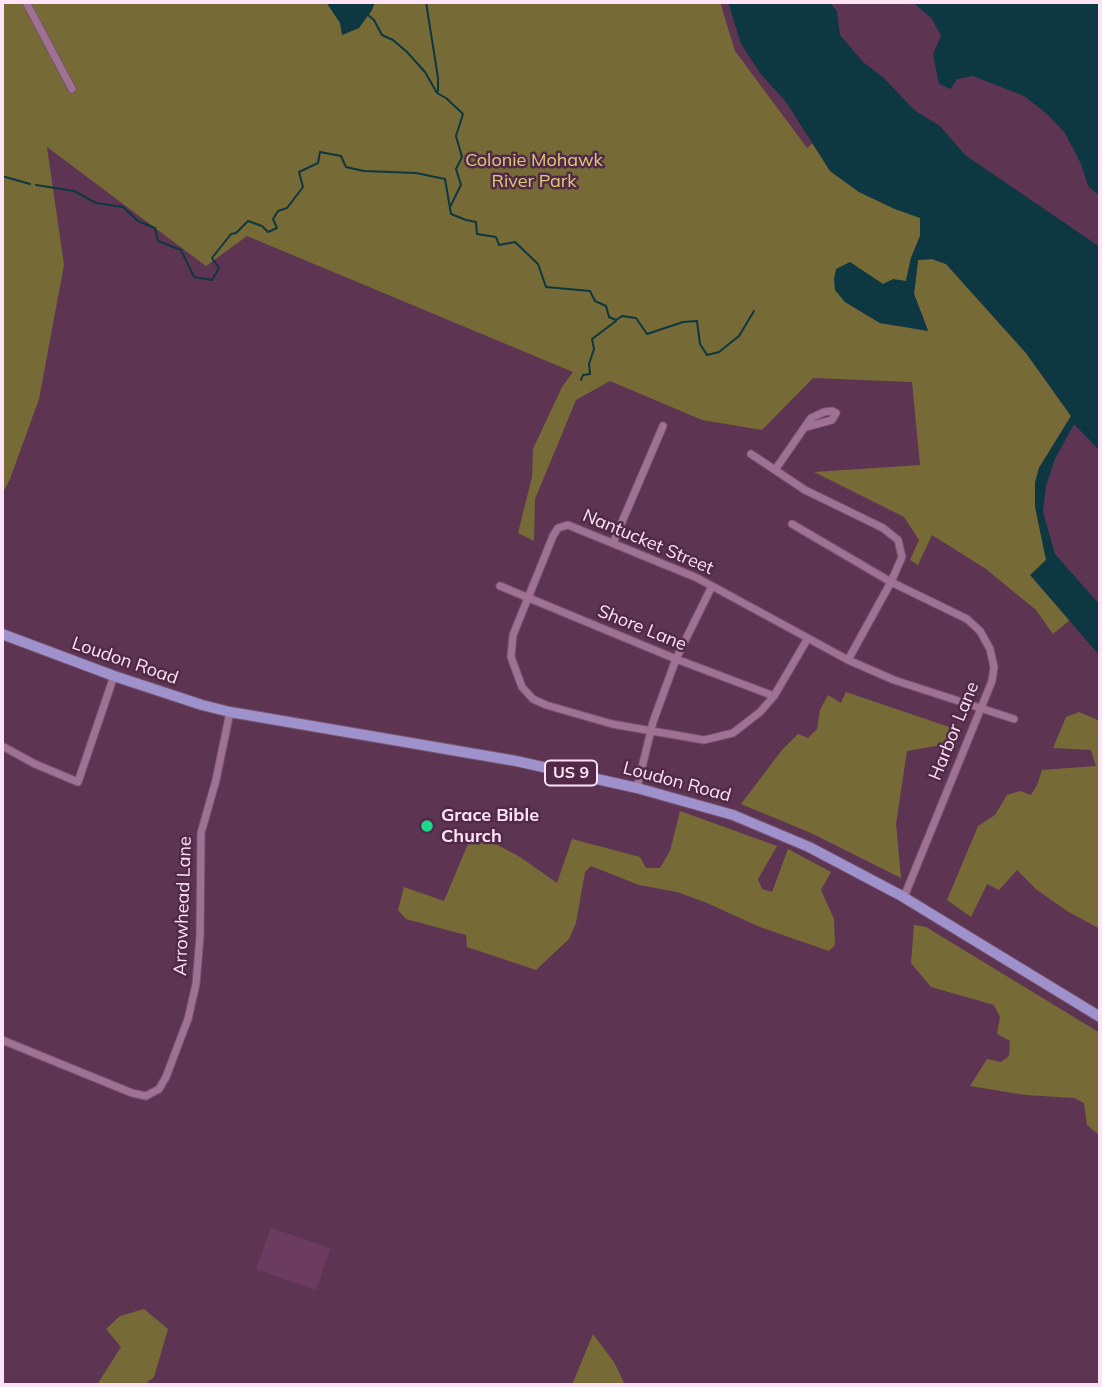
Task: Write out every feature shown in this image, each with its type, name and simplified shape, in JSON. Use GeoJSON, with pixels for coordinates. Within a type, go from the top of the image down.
{"type":"FeatureCollection","features":[{"type":"Feature","properties":{"kind":"main road","name":"Loudon Road"},"geometry":{"type":"LineString","coordinates":[[2,634],[114,677],[230,712],[503,759],[637,788],[733,816],[773,830],[821,852],[904,897],[1100,1017]]}},
{"type":"Feature","properties":{"kind":"street"},"geometry":{"type":"LineString","coordinates":[[26,2],[72,89]]}},
{"type":"Feature","properties":{"kind":"street"},"geometry":{"type":"LineString","coordinates":[[613,543],[663,426]]}},
{"type":"Feature","properties":{"kind":"street"},"geometry":{"type":"LineString","coordinates":[[775,470],[806,427]]}},
{"type":"Feature","properties":{"kind":"street"},"geometry":{"type":"LineString","coordinates":[[751,454],[805,490],[883,528],[898,540],[902,557],[848,660]]}},
{"type":"Feature","properties":{"kind":"street","name":"Harbor Lane"},"geometry":{"type":"LineString","coordinates":[[792,524],[891,582],[967,619],[980,631],[990,649],[994,667],[992,681],[904,897]]}},
{"type":"Feature","properties":{"kind":"street","name":"Nantucket Street"},"geometry":{"type":"LineString","coordinates":[[808,638],[774,696],[760,712],[733,733],[704,740],[612,724],[533,699],[517,676],[511,657],[513,635],[558,528],[576,527],[712,586],[808,638],[848,660],[894,680],[1014,719]]}},
{"type":"Feature","properties":{"kind":"street","name":"Shore Lane"},"geometry":{"type":"LineString","coordinates":[[500,586],[676,659],[774,696]]}},
{"type":"Feature","properties":{"kind":"street"},"geometry":{"type":"LineString","coordinates":[[637,788],[651,731],[676,659],[712,586]]}},
{"type":"Feature","properties":{"kind":"street"},"geometry":{"type":"LineString","coordinates":[[2,746],[35,764],[78,782],[114,677]]}},
{"type":"Feature","properties":{"kind":"street","name":"Arrowhead Lane"},"geometry":{"type":"LineString","coordinates":[[2,1041],[132,1093],[152,1095],[159,1090],[188,1019],[196,984],[200,936],[201,833],[216,780],[230,712]]}},
{"type":"Feature","properties":{"kind":"shaded area"},"geometry":{"type":"Polygon","coordinates":[[[271,1228],[330,1248],[316,1290],[256,1269],[271,1228]]]}},
{"type":"Feature","properties":{"kind":"green space","name":"Colonie Mohawk River Park"},"geometry":{"type":"Polygon","coordinates":[[[2,2],[720,2],[735,51],[807,148],[813,143],[830,171],[859,192],[920,217],[920,236],[906,281],[835,290],[845,302],[880,323],[928,330],[914,294],[918,260],[932,259],[946,264],[1026,353],[1071,416],[1039,468],[1035,483],[1057,605],[1070,620],[1053,634],[1036,610],[986,569],[932,535],[918,565],[910,560],[919,540],[904,517],[814,472],[920,465],[912,382],[813,378],[762,430],[702,420],[610,381],[576,400],[535,499],[534,541],[518,533],[532,477],[533,449],[562,387],[573,372],[247,236],[206,266],[47,147],[64,265],[39,399],[2,494],[2,2]]]}},
{"type":"Feature","properties":{"kind":"green space"},"geometry":{"type":"Polygon","coordinates":[[[846,692],[955,729],[948,744],[907,751],[896,824],[901,878],[811,833],[741,804],[782,750],[798,734],[808,738],[817,729],[820,710],[828,695],[841,703],[846,692]]]}},
{"type":"Feature","properties":{"kind":"green space"},"geometry":{"type":"Polygon","coordinates":[[[1079,712],[1100,721],[1100,929],[1037,890],[1017,870],[999,890],[987,884],[971,917],[947,900],[978,826],[995,815],[1007,795],[1020,791],[1031,795],[1042,770],[1096,766],[1091,750],[1053,748],[1066,717],[1079,712]]]}},
{"type":"Feature","properties":{"kind":"green space"},"geometry":{"type":"Polygon","coordinates":[[[680,811],[777,846],[758,879],[762,889],[772,892],[788,849],[831,872],[821,890],[834,919],[835,945],[829,951],[760,927],[677,892],[639,885],[591,866],[585,872],[576,923],[569,939],[536,970],[467,947],[466,935],[406,919],[398,910],[404,887],[444,901],[473,832],[520,857],[557,883],[572,839],[640,857],[646,868],[660,868],[670,851],[680,811]]]}},
{"type":"Feature","properties":{"kind":"green space"},"geometry":{"type":"Polygon","coordinates":[[[914,925],[926,927],[1100,1033],[1100,1140],[1099,1135],[1087,1125],[1084,1103],[1074,1098],[1025,1095],[970,1086],[987,1059],[1001,1062],[1009,1056],[1010,1041],[997,1034],[1000,1017],[994,1005],[931,987],[911,963],[914,925]]]}},
{"type":"Feature","properties":{"kind":"green space"},"geometry":{"type":"Polygon","coordinates":[[[144,1309],[168,1329],[154,1377],[144,1385],[97,1385],[121,1347],[106,1329],[120,1316],[144,1309]]]}},
{"type":"Feature","properties":{"kind":"green space"},"geometry":{"type":"Polygon","coordinates":[[[593,1334],[614,1362],[625,1385],[572,1385],[593,1334]]]}},
{"type":"Feature","properties":{"kind":"water"},"geometry":{"type":"Polygon","coordinates":[[[326,2],[375,2],[359,28],[342,35],[340,23],[326,2]]]}},
{"type":"Feature","properties":{"kind":"water"},"geometry":{"type":"Polygon","coordinates":[[[728,2],[829,2],[837,11],[840,35],[863,62],[884,78],[914,110],[940,126],[965,155],[1100,247],[1100,451],[1074,424],[1055,459],[1046,486],[1043,512],[1055,554],[1100,605],[1100,656],[1030,575],[1046,560],[1035,507],[1035,483],[1039,468],[1071,416],[1026,353],[946,264],[932,259],[918,260],[914,294],[928,331],[880,323],[845,302],[835,290],[836,269],[850,262],[883,284],[893,279],[906,281],[920,236],[920,218],[859,192],[830,171],[786,102],[760,73],[741,44],[728,2]]]}},
{"type":"Feature","properties":{"kind":"water"},"geometry":{"type":"Polygon","coordinates":[[[913,2],[1100,2],[1100,196],[1088,186],[1081,164],[1065,133],[1024,96],[973,76],[957,79],[951,89],[939,84],[933,54],[941,36],[932,19],[913,2]]]}},
{"type":"Feature","properties":{"kind":"waterway"},"geometry":{"type":"LineString","coordinates":[[426,2],[438,91]]}},
{"type":"Feature","properties":{"kind":"waterway"},"geometry":{"type":"LineString","coordinates":[[368,15],[382,35],[407,52],[425,72],[437,93],[463,114],[456,136],[462,157],[456,169],[461,185],[450,207]]}},
{"type":"Feature","properties":{"kind":"waterway"},"geometry":{"type":"LineString","coordinates":[[36,185],[74,191],[96,203],[123,207],[138,221],[155,228],[158,241],[181,250],[194,277],[212,280],[219,268],[212,258],[231,234],[236,233],[248,221],[262,226],[268,232],[277,228],[273,219],[278,211],[287,208],[303,187],[299,172],[318,163],[320,152],[341,156],[346,167],[364,171],[416,173],[445,179],[451,214],[476,222],[477,234],[496,237],[499,245],[515,242],[538,264],[546,287],[590,291],[595,301],[606,306],[609,317],[616,320],[622,316],[636,318],[647,334],[683,322],[697,321],[700,344],[707,355],[719,352],[739,336],[754,311]]}},
{"type":"Feature","properties":{"kind":"waterway"},"geometry":{"type":"LineString","coordinates":[[2,176],[30,184]]}},
{"type":"Feature","properties":{"kind":"waterway"},"geometry":{"type":"LineString","coordinates":[[581,380],[583,375],[590,374],[589,364],[594,349],[592,339],[616,321]]}},
{"type":"Feature","properties":{"kind":"place","name":"Grace Bible Church"},"geometry":{"type":"Point","coordinates":[427,826]}}]}
